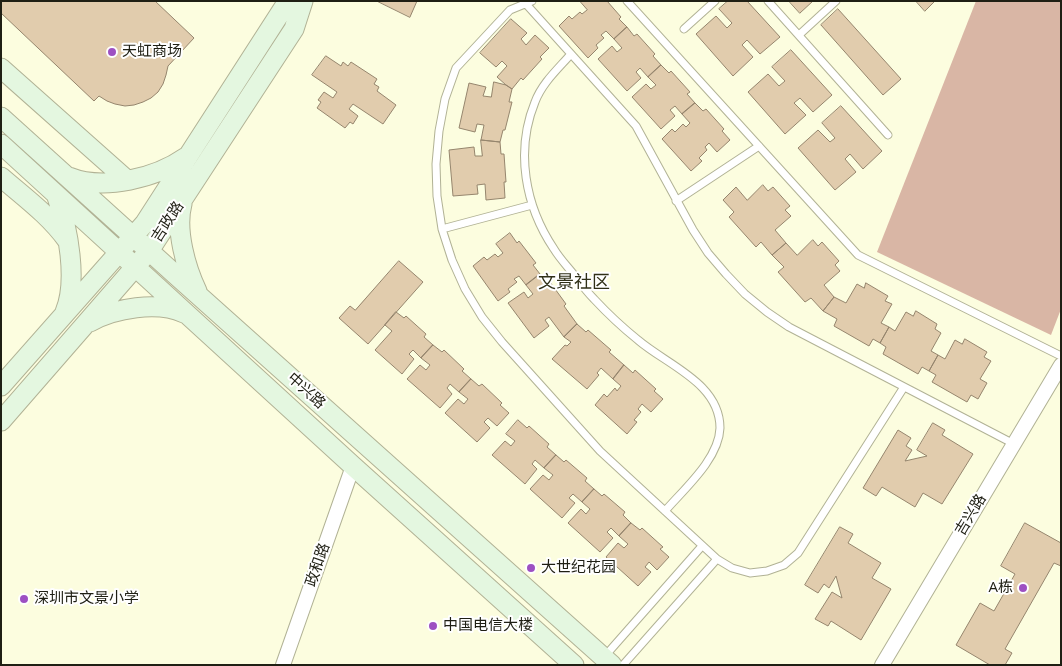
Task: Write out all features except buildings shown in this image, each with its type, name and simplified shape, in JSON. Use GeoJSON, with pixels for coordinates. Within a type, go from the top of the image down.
{"type":"FeatureCollection","features":[{"type":"Feature","properties":{"kind":"main road","name":"吉政路"},"geometry":{"type":"LineString","coordinates":[[1,386],[145,223],[288,1]]}},
{"type":"Feature","properties":{"kind":"main road","name":"吉政路"},"geometry":{"type":"LineString","coordinates":[[1,420],[150,251],[294,29],[303,1]]}},
{"type":"Feature","properties":{"kind":"main road"},"geometry":{"type":"LineString","coordinates":[[1,68],[127,180]]}},
{"type":"Feature","properties":{"kind":"main road","name":"中兴路"},"geometry":{"type":"LineString","coordinates":[[1,117],[608,661]]}},
{"type":"Feature","properties":{"kind":"main road","name":"中兴路"},"geometry":{"type":"LineString","coordinates":[[1,144],[574,665]]}},
{"type":"Feature","properties":{"kind":"main road"},"geometry":{"type":"LineString","coordinates":[[66,175],[96,183],[140,178],[171,166],[189,155]]}},
{"type":"Feature","properties":{"kind":"main road"},"geometry":{"type":"LineString","coordinates":[[1,177],[56,225],[68,242]]}},
{"type":"Feature","properties":{"kind":"main road"},"geometry":{"type":"LineString","coordinates":[[56,194],[64,219],[68,242],[71,283],[68,302],[62,317]]}},
{"type":"Feature","properties":{"kind":"main road"},"geometry":{"type":"LineString","coordinates":[[183,200],[180,210],[180,227],[185,255],[193,283],[202,299]]}},
{"type":"Feature","properties":{"kind":"main road"},"geometry":{"type":"LineString","coordinates":[[83,327],[108,314],[137,308],[162,307],[188,315]]}},
{"type":"Feature","properties":{"kind":"street","name":"吉兴路"},"geometry":{"type":"LineString","coordinates":[[882,665],[1061,365]]}},
{"type":"Feature","properties":{"kind":"street","name":"政和路"},"geometry":{"type":"LineString","coordinates":[[283,665],[353,466]]}},
{"type":"Feature","properties":{"kind":"lane"},"geometry":{"type":"LineString","coordinates":[[627,1],[858,255],[1061,356]]}},
{"type":"Feature","properties":{"kind":"lane"},"geometry":{"type":"LineString","coordinates":[[684,30],[715,1]]}},
{"type":"Feature","properties":{"kind":"lane"},"geometry":{"type":"LineString","coordinates":[[768,1],[888,134]]}},
{"type":"Feature","properties":{"kind":"lane"},"geometry":{"type":"LineString","coordinates":[[799,35],[836,1]]}},
{"type":"Feature","properties":{"kind":"lane"},"geometry":{"type":"LineString","coordinates":[[904,387],[798,553],[784,564],[768,571],[750,572],[732,568],[717,559],[600,451],[502,342],[465,289],[452,260],[442,229],[437,196],[438,131],[445,99],[456,68],[510,10],[529,2],[571,54],[636,126],[693,230],[714,260],[745,294],[766,312],[789,327],[1014,444]]}},
{"type":"Feature","properties":{"kind":"lane"},"geometry":{"type":"LineString","coordinates":[[571,54],[542,87],[526,131],[524,156],[526,181],[532,205],[541,228],[554,250],[593,299],[639,342],[706,390],[716,408],[720,428],[716,448],[706,465],[665,511]]}},
{"type":"Feature","properties":{"kind":"lane"},"geometry":{"type":"LineString","coordinates":[[676,201],[759,146]]}},
{"type":"Feature","properties":{"kind":"lane"},"geometry":{"type":"LineString","coordinates":[[442,229],[532,205]]}},
{"type":"Feature","properties":{"kind":"lane"},"geometry":{"type":"LineString","coordinates":[[608,661],[702,546]]}},
{"type":"Feature","properties":{"kind":"lane"},"geometry":{"type":"LineString","coordinates":[[623,665],[717,559]]}},
{"type":"Feature","properties":{"kind":"shaded area"},"geometry":{"type":"Polygon","coordinates":[[[976,1],[1061,1],[1061,309],[1051,335],[877,252],[976,1]]]}},
{"type":"Feature","properties":{"kind":"place","name":"天虹商场"},"geometry":{"type":"Point","coordinates":[112,52]}},
{"type":"Feature","properties":{"kind":"place","name":"大世纪花园"},"geometry":{"type":"Point","coordinates":[531,568]}},
{"type":"Feature","properties":{"kind":"place","name":"A栋"},"geometry":{"type":"Point","coordinates":[1023,588]}},
{"type":"Feature","properties":{"kind":"place","name":"深圳市文景小学"},"geometry":{"type":"Point","coordinates":[24,599]}},
{"type":"Feature","properties":{"kind":"place","name":"中国电信大楼"},"geometry":{"type":"Point","coordinates":[433,626]}},
{"type":"Feature","properties":{"kind":"district","name":"文景社区"},"geometry":{"type":"Point","coordinates":[574,283]}}]}
